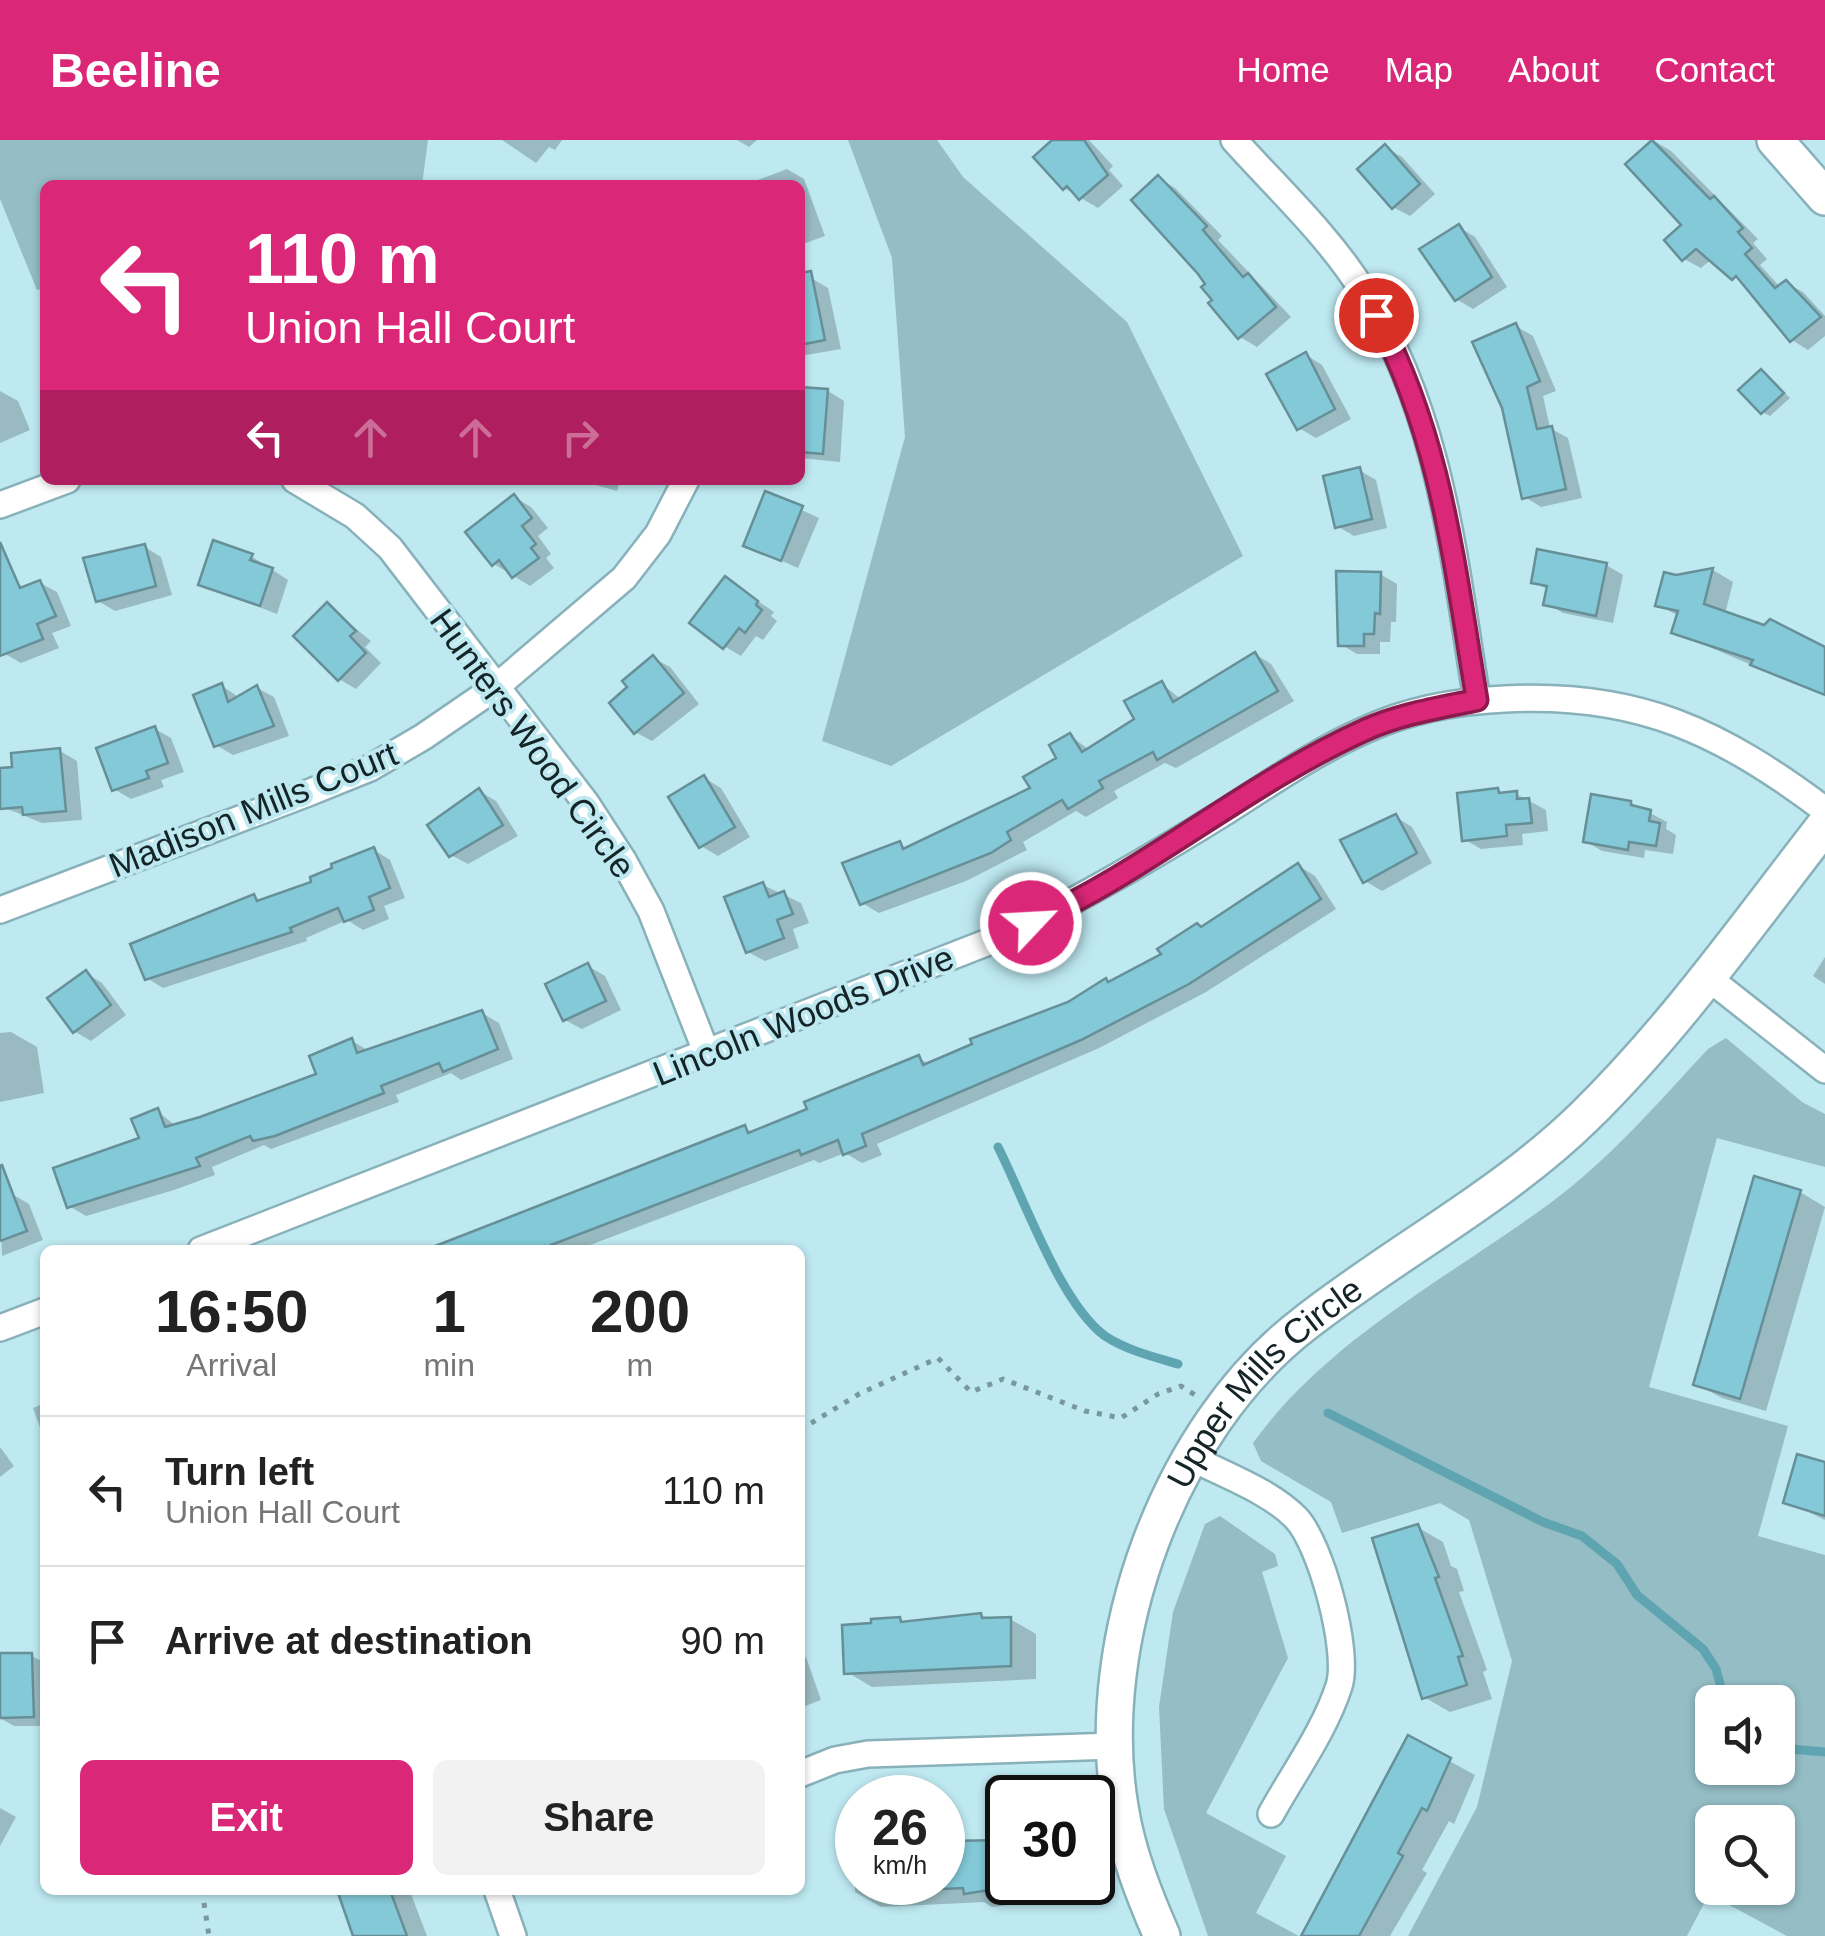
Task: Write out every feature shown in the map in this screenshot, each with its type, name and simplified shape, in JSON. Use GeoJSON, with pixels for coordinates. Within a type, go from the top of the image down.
{"type":"FeatureCollection","features":[{"type":"Feature","properties":{"kind":"street"},"geometry":{"type":"LineString","coordinates":[[1234,140],[1363,290],[1412,386],[1441,483],[1477,700]]}},
{"type":"Feature","properties":{"kind":"street"},"geometry":{"type":"LineString","coordinates":[[1774,140],[1825,196]]}},
{"type":"Feature","properties":{"kind":"street"},"geometry":{"type":"LineString","coordinates":[[0,505],[54,485]]}},
{"type":"Feature","properties":{"kind":"street","name":"Hunters Wood Circle"},"geometry":{"type":"LineString","coordinates":[[302,485],[355,516],[390,548],[586,803],[651,911],[707,1054]]}},
{"type":"Feature","properties":{"kind":"street","name":"Madison Mills Court"},"geometry":{"type":"LineString","coordinates":[[0,910],[370,768],[496,687],[624,578],[658,534],[683,485]]}},
{"type":"Feature","properties":{"kind":"street","name":"Lincoln Woods Drive"},"geometry":{"type":"LineString","coordinates":[[214,1245],[707,1054],[1066,907],[1366,729],[1414,713],[1477,700],[1557,696],[1648,710],[1738,750],[1825,810]]}},
{"type":"Feature","properties":{"kind":"street","name":"Upper Mills Circle"},"geometry":{"type":"LineString","coordinates":[[1162,1936],[1128,1843],[1116,1746],[1127,1624],[1154,1533],[1190,1457],[1222,1411],[1302,1325],[1582,1119],[1706,976],[1825,825]]}},
{"type":"Feature","properties":{"kind":"street"},"geometry":{"type":"LineString","coordinates":[[1706,976],[1825,1070]]}},
{"type":"Feature","properties":{"kind":"street"},"geometry":{"type":"LineString","coordinates":[[0,1328],[40,1312]]}},
{"type":"Feature","properties":{"kind":"street"},"geometry":{"type":"LineString","coordinates":[[1190,1457],[1297,1519],[1312,1543],[1340,1637],[1344,1665],[1338,1689],[1271,1814]]}},
{"type":"Feature","properties":{"kind":"street"},"geometry":{"type":"LineString","coordinates":[[805,1772],[836,1760],[868,1754],[1116,1746]]}},
{"type":"Feature","properties":{"kind":"street"},"geometry":{"type":"LineString","coordinates":[[499,1895],[513,1936]]}},
{"type":"Feature","properties":{"kind":"path"},"geometry":{"type":"LineString","coordinates":[[805,1427],[859,1394],[938,1358],[971,1392],[1003,1379],[1085,1410],[1121,1418],[1158,1394],[1180,1386],[1222,1411]]}},
{"type":"Feature","properties":{"kind":"path"},"geometry":{"type":"LineString","coordinates":[[203,1895],[209,1936]]}},
{"type":"Feature","properties":{"kind":"shaded area"},"geometry":{"type":"Polygon","coordinates":[[[0,140],[428,140],[423,180],[40,180],[37,290],[0,199],[0,140]]]}},
{"type":"Feature","properties":{"kind":"shaded area"},"geometry":{"type":"Polygon","coordinates":[[[848,140],[937,140],[963,177],[1127,322],[1243,556],[891,766],[822,741],[905,437],[892,258],[848,140]]]}},
{"type":"Feature","properties":{"kind":"shaded area"},"geometry":{"type":"Polygon","coordinates":[[[1726,1038],[1802,1102],[1825,1114],[1825,1167],[1717,1138],[1649,1387],[1788,1426],[1758,1536],[1825,1555],[1825,1936],[1787,1936],[1729,1905],[1795,1905],[1795,1805],[1695,1805],[1695,1905],[1703,1905],[1687,1936],[1408,1936],[1477,1807],[1512,1661],[1469,1520],[1440,1503],[1342,1533],[1331,1502],[1261,1461],[1253,1443],[1283,1406],[1353,1341],[1549,1204],[1632,1130],[1708,1049],[1726,1038]]]}},
{"type":"Feature","properties":{"kind":"shaded area"},"geometry":{"type":"Polygon","coordinates":[[[1220,1516],[1275,1554],[1278,1566],[1262,1572],[1288,1658],[1206,1813],[1286,1856],[1256,1913],[1299,1936],[1208,1936],[1164,1809],[1159,1707],[1173,1612],[1205,1524],[1220,1516]]]}},
{"type":"Feature","properties":{"kind":"building"},"geometry":{"type":"Polygon","coordinates":[[[1052,140],[1084,140],[1108,175],[1079,200],[1067,186],[1063,190],[1033,157],[1052,140]]]}},
{"type":"Feature","properties":{"kind":"building"},"geometry":{"type":"Polygon","coordinates":[[[1652,140],[1743,228],[1738,232],[1752,248],[1745,254],[1775,288],[1786,280],[1821,317],[1790,342],[1736,276],[1732,280],[1696,249],[1682,261],[1664,240],[1681,225],[1625,164],[1652,140]]]}},
{"type":"Feature","properties":{"kind":"building"},"geometry":{"type":"Polygon","coordinates":[[[1385,144],[1420,184],[1392,209],[1357,169],[1385,144]]]}},
{"type":"Feature","properties":{"kind":"building"},"geometry":{"type":"Polygon","coordinates":[[[1158,175],[1207,226],[1203,230],[1243,277],[1248,273],[1276,307],[1238,339],[1208,303],[1212,300],[1201,287],[1205,284],[1198,274],[1131,200],[1158,175]]]}},
{"type":"Feature","properties":{"kind":"building"},"geometry":{"type":"Polygon","coordinates":[[[1459,224],[1492,277],[1455,301],[1419,249],[1459,224]]]}},
{"type":"Feature","properties":{"kind":"building"},"geometry":{"type":"Polygon","coordinates":[[[811,271],[825,340],[805,344],[805,272],[811,271]]]}},
{"type":"Feature","properties":{"kind":"building"},"geometry":{"type":"Polygon","coordinates":[[[1516,323],[1540,381],[1527,387],[1537,429],[1552,426],[1566,489],[1522,499],[1502,408],[1472,342],[1516,323]]]}},
{"type":"Feature","properties":{"kind":"building"},"geometry":{"type":"Polygon","coordinates":[[[1306,352],[1335,409],[1297,430],[1266,374],[1306,352]]]}},
{"type":"Feature","properties":{"kind":"building"},"geometry":{"type":"Polygon","coordinates":[[[1761,369],[1784,393],[1761,414],[1738,390],[1761,369]]]}},
{"type":"Feature","properties":{"kind":"building"},"geometry":{"type":"Polygon","coordinates":[[[805,387],[828,389],[823,454],[805,452],[805,387]]]}},
{"type":"Feature","properties":{"kind":"building"},"geometry":{"type":"Polygon","coordinates":[[[1360,467],[1372,519],[1335,528],[1323,476],[1360,467]]]}},
{"type":"Feature","properties":{"kind":"building"},"geometry":{"type":"Polygon","coordinates":[[[765,491],[803,506],[781,561],[743,546],[765,491]]]}},
{"type":"Feature","properties":{"kind":"building"},"geometry":{"type":"Polygon","coordinates":[[[514,494],[532,518],[522,526],[536,544],[531,548],[539,558],[512,578],[499,560],[492,566],[465,532],[514,494]]]}},
{"type":"Feature","properties":{"kind":"building"},"geometry":{"type":"Polygon","coordinates":[[[213,540],[253,554],[250,560],[273,568],[260,606],[198,585],[213,540]]]}},
{"type":"Feature","properties":{"kind":"building"},"geometry":{"type":"Polygon","coordinates":[[[0,542],[20,588],[40,580],[56,616],[37,624],[43,639],[0,656],[0,542]]]}},
{"type":"Feature","properties":{"kind":"building"},"geometry":{"type":"Polygon","coordinates":[[[145,544],[156,586],[96,602],[83,558],[145,544]]]}},
{"type":"Feature","properties":{"kind":"building"},"geometry":{"type":"Polygon","coordinates":[[[1537,549],[1607,563],[1596,616],[1543,605],[1547,586],[1531,583],[1537,549]]]}},
{"type":"Feature","properties":{"kind":"building"},"geometry":{"type":"Polygon","coordinates":[[[1713,568],[1704,604],[1764,625],[1770,619],[1825,647],[1825,695],[1750,665],[1753,660],[1671,633],[1678,611],[1655,606],[1664,572],[1676,575],[1713,568]]]}},
{"type":"Feature","properties":{"kind":"building"},"geometry":{"type":"Polygon","coordinates":[[[1336,571],[1381,572],[1380,614],[1375,613],[1374,634],[1364,634],[1364,646],[1338,646],[1336,571]]]}},
{"type":"Feature","properties":{"kind":"building"},"geometry":{"type":"Polygon","coordinates":[[[725,576],[758,601],[756,605],[762,610],[745,633],[739,628],[723,649],[689,623],[725,576]]]}},
{"type":"Feature","properties":{"kind":"building"},"geometry":{"type":"Polygon","coordinates":[[[327,602],[356,631],[350,636],[366,653],[338,681],[293,636],[327,602]]]}},
{"type":"Feature","properties":{"kind":"building"},"geometry":{"type":"Polygon","coordinates":[[[1255,652],[1278,691],[1157,760],[1153,752],[1099,781],[1103,788],[1068,809],[1062,800],[1007,832],[1011,840],[991,853],[860,905],[842,863],[900,841],[903,849],[1030,788],[1023,777],[1056,758],[1049,745],[1070,733],[1082,752],[1134,719],[1124,701],[1162,681],[1173,702],[1255,652]]]}},
{"type":"Feature","properties":{"kind":"building"},"geometry":{"type":"Polygon","coordinates":[[[653,655],[684,693],[634,734],[609,703],[627,687],[622,681],[653,655]]]}},
{"type":"Feature","properties":{"kind":"building"},"geometry":{"type":"Polygon","coordinates":[[[222,683],[228,702],[257,685],[274,726],[214,747],[193,695],[222,683]]]}},
{"type":"Feature","properties":{"kind":"building"},"geometry":{"type":"Polygon","coordinates":[[[155,726],[168,763],[146,771],[149,778],[112,791],[96,748],[155,726]]]}},
{"type":"Feature","properties":{"kind":"building"},"geometry":{"type":"Polygon","coordinates":[[[60,748],[66,811],[23,815],[22,807],[0,809],[0,768],[12,767],[11,753],[60,748]]]}},
{"type":"Feature","properties":{"kind":"building"},"geometry":{"type":"Polygon","coordinates":[[[704,775],[735,827],[699,848],[668,797],[704,775]]]}},
{"type":"Feature","properties":{"kind":"building"},"geometry":{"type":"Polygon","coordinates":[[[479,788],[503,825],[449,857],[427,825],[479,788]]]}},
{"type":"Feature","properties":{"kind":"building"},"geometry":{"type":"Polygon","coordinates":[[[1498,788],[1499,793],[1517,791],[1517,799],[1529,798],[1532,823],[1506,825],[1507,836],[1462,841],[1457,793],[1498,788]]]}},
{"type":"Feature","properties":{"kind":"building"},"geometry":{"type":"Polygon","coordinates":[[[1591,794],[1631,801],[1631,805],[1651,810],[1649,821],[1660,823],[1656,846],[1629,842],[1628,850],[1583,842],[1591,794]]]}},
{"type":"Feature","properties":{"kind":"building"},"geometry":{"type":"Polygon","coordinates":[[[1396,814],[1417,853],[1363,883],[1340,840],[1396,814]]]}},
{"type":"Feature","properties":{"kind":"building"},"geometry":{"type":"Polygon","coordinates":[[[374,847],[390,888],[369,897],[374,910],[344,922],[338,908],[290,928],[292,932],[145,980],[130,944],[254,894],[257,901],[311,882],[310,877],[332,868],[331,864],[374,847]]]}},
{"type":"Feature","properties":{"kind":"building"},"geometry":{"type":"Polygon","coordinates":[[[1298,863],[1321,899],[1189,984],[1081,1040],[862,1134],[866,1146],[843,1155],[838,1140],[801,1155],[799,1150],[551,1245],[438,1245],[745,1125],[748,1133],[807,1109],[804,1102],[919,1055],[923,1065],[972,1044],[970,1039],[1068,1002],[1106,978],[1108,982],[1161,954],[1157,949],[1197,923],[1201,927],[1298,863]]]}},
{"type":"Feature","properties":{"kind":"building"},"geometry":{"type":"Polygon","coordinates":[[[763,882],[769,897],[784,891],[793,914],[777,920],[784,938],[746,953],[724,897],[763,882]]]}},
{"type":"Feature","properties":{"kind":"building"},"geometry":{"type":"Polygon","coordinates":[[[588,963],[606,1001],[563,1021],[545,984],[588,963]]]}},
{"type":"Feature","properties":{"kind":"building"},"geometry":{"type":"Polygon","coordinates":[[[86,970],[111,1005],[73,1033],[47,998],[86,970]]]}},
{"type":"Feature","properties":{"kind":"building"},"geometry":{"type":"Polygon","coordinates":[[[482,1010],[498,1049],[443,1072],[439,1063],[381,1086],[384,1093],[275,1136],[253,1141],[250,1136],[196,1158],[200,1166],[67,1208],[53,1168],[139,1138],[131,1119],[158,1108],[165,1127],[200,1117],[316,1074],[309,1056],[352,1038],[357,1053],[482,1010]]]}},
{"type":"Feature","properties":{"kind":"building"},"geometry":{"type":"Polygon","coordinates":[[[0,1166],[27,1231],[0,1241],[0,1166]]]}},
{"type":"Feature","properties":{"kind":"building"},"geometry":{"type":"Polygon","coordinates":[[[1754,1176],[1801,1190],[1740,1399],[1693,1385],[1754,1176]]]}},
{"type":"Feature","properties":{"kind":"building"},"geometry":{"type":"Polygon","coordinates":[[[1797,1454],[1825,1462],[1825,1516],[1783,1503],[1797,1454]]]}},
{"type":"Feature","properties":{"kind":"building"},"geometry":{"type":"Polygon","coordinates":[[[1418,1524],[1439,1577],[1435,1578],[1463,1656],[1458,1657],[1467,1685],[1422,1699],[1372,1538],[1418,1524]]]}},
{"type":"Feature","properties":{"kind":"building"},"geometry":{"type":"Polygon","coordinates":[[[981,1613],[982,1618],[1011,1617],[1011,1666],[844,1674],[842,1625],[871,1623],[871,1619],[900,1617],[901,1622],[981,1613]]]}},
{"type":"Feature","properties":{"kind":"building"},"geometry":{"type":"Polygon","coordinates":[[[0,1653],[32,1653],[34,1717],[0,1718],[0,1653]]]}},
{"type":"Feature","properties":{"kind":"building"},"geometry":{"type":"Polygon","coordinates":[[[1408,1735],[1451,1758],[1427,1811],[1422,1808],[1398,1853],[1403,1856],[1359,1936],[1301,1936],[1408,1735]]]}},
{"type":"Feature","properties":{"kind":"building"},"geometry":{"type":"Polygon","coordinates":[[[985,1840],[985,1891],[965,1894],[965,1841],[985,1840]]]}},
{"type":"Feature","properties":{"kind":"building"},"geometry":{"type":"Polygon","coordinates":[[[339,1895],[392,1895],[407,1936],[353,1936],[339,1895]]]}},
{"type":"Feature","properties":{"kind":"waterway"},"geometry":{"type":"LineString","coordinates":[[998,1147],[1058,1275],[1089,1320],[1105,1336],[1122,1345],[1178,1364]]}},
{"type":"Feature","properties":{"kind":"waterway"},"geometry":{"type":"LineString","coordinates":[[1328,1413],[1543,1522],[1582,1536],[1617,1564],[1637,1595],[1703,1649],[1716,1669],[1720,1685]]}},
{"type":"Feature","properties":{"kind":"waterway"},"geometry":{"type":"LineString","coordinates":[[1795,1749],[1825,1752]]}},
{"type":"Feature","properties":{"kind":"route"},"geometry":{"type":"LineString","coordinates":[[1031,923],[1119,877],[1313,757],[1366,729],[1414,713],[1477,700],[1441,483],[1429,437],[1412,386],[1376,315]]}}]}
